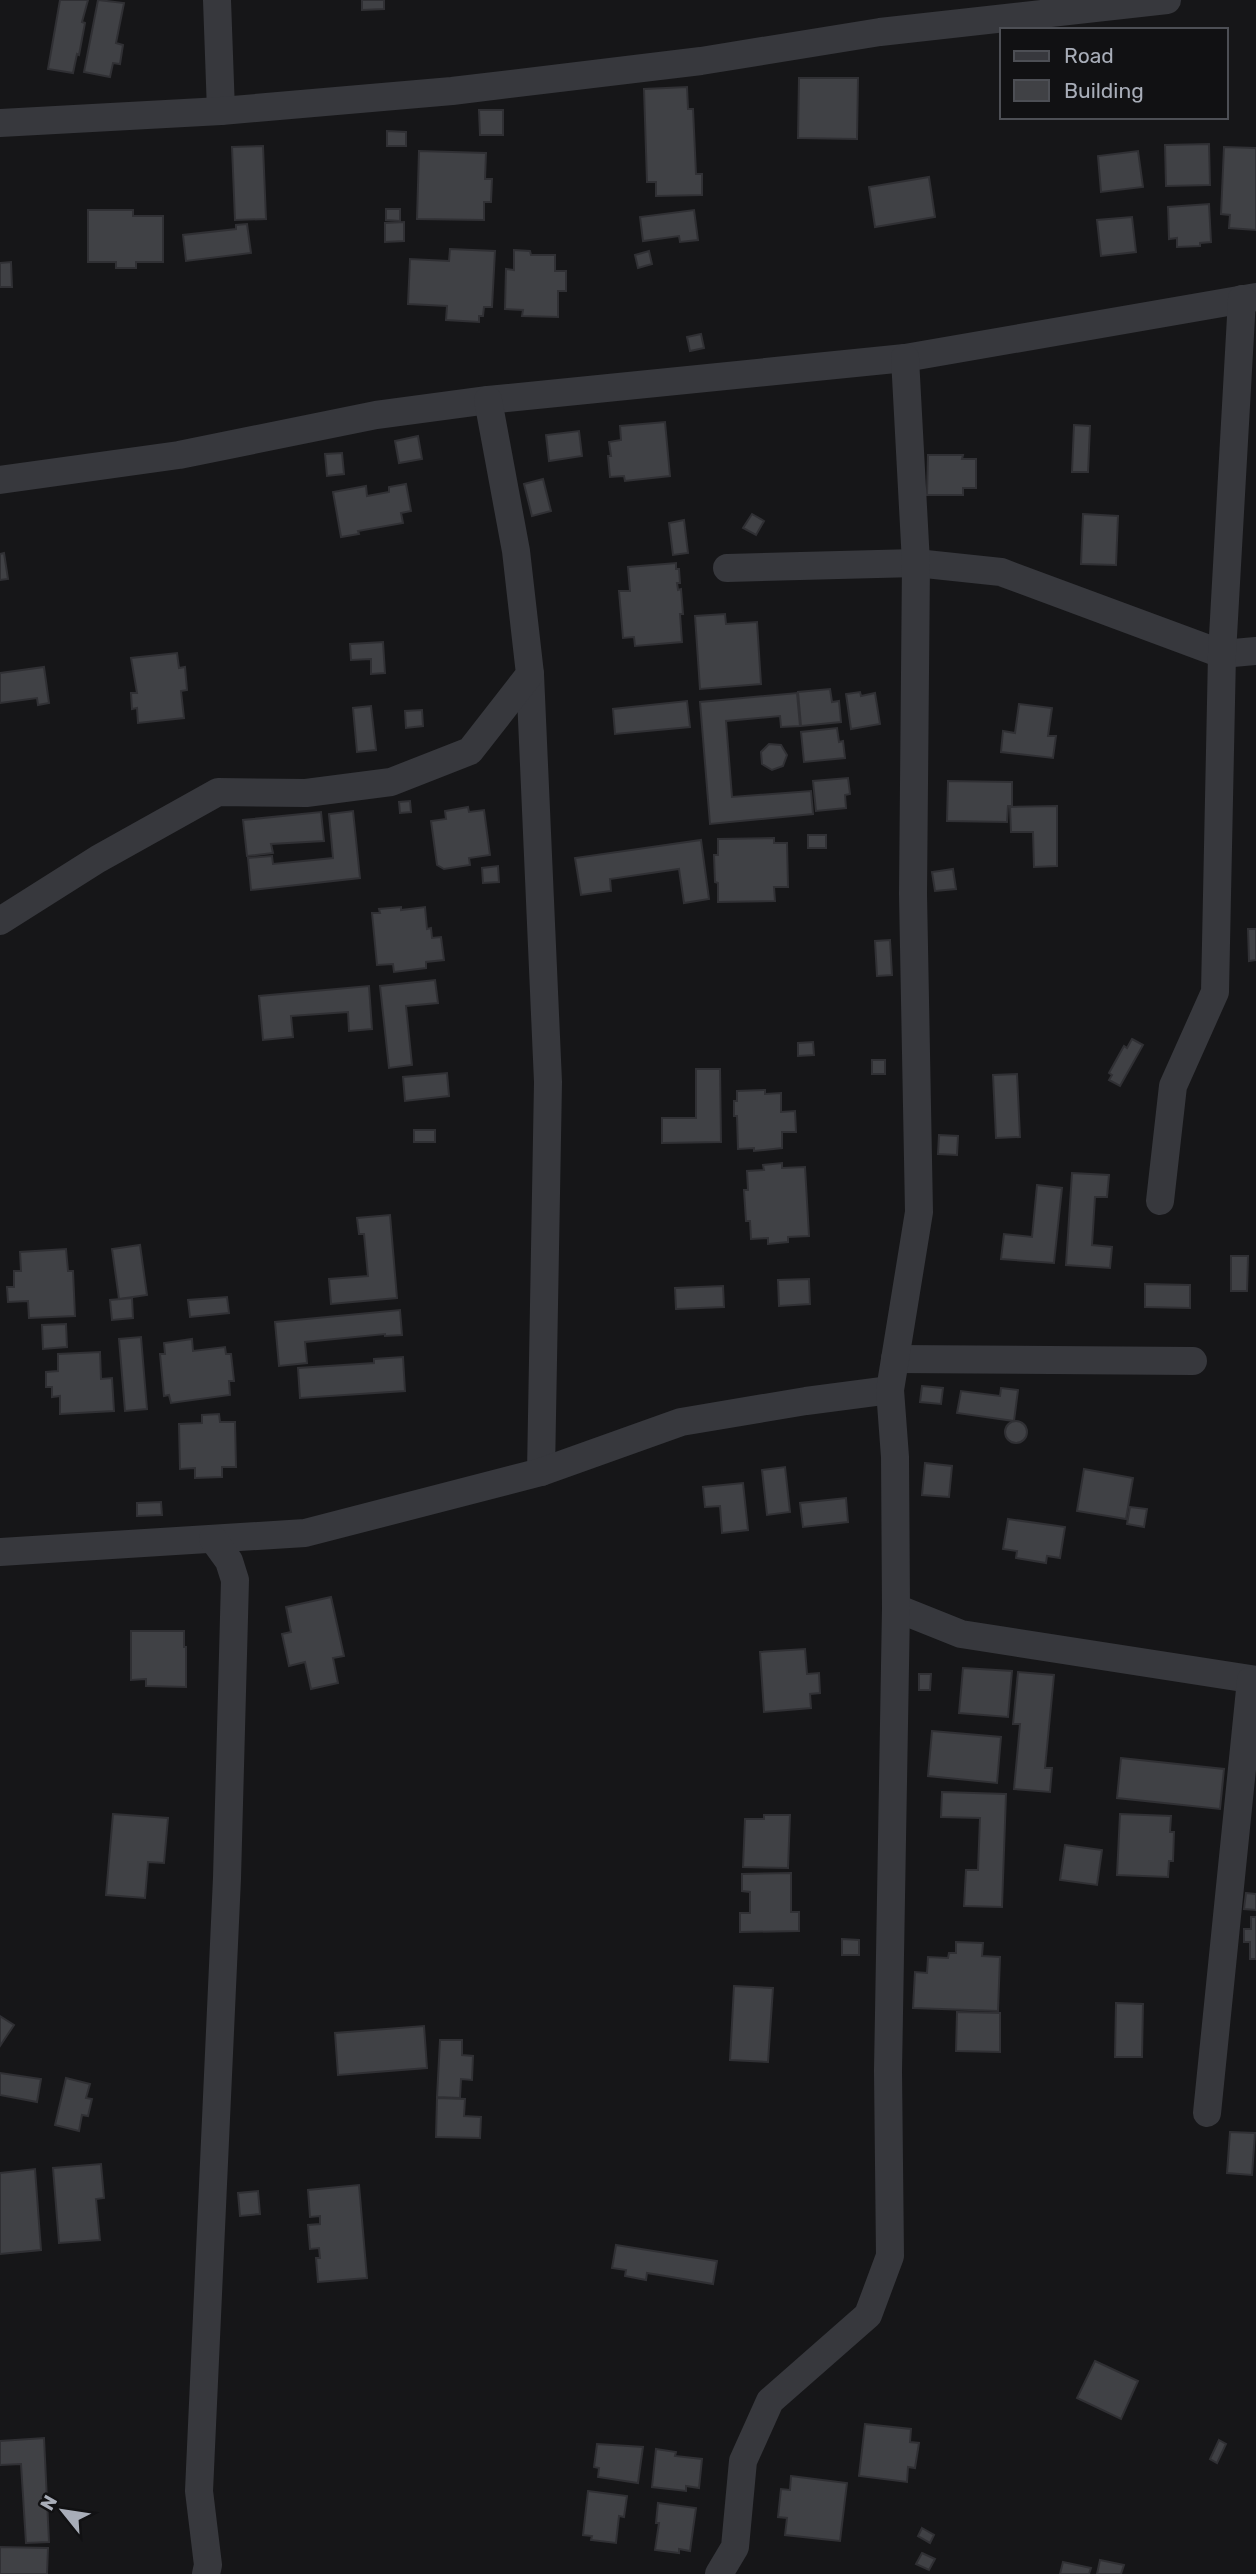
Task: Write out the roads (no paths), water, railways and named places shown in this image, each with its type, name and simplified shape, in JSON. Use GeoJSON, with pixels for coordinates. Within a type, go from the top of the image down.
{"type":"FeatureCollection","features":[{"type":"Feature","properties":{"kind":"street"},"geometry":{"type":"LineString","coordinates":[[217,0],[221,111]]}},
{"type":"Feature","properties":{"kind":"street"},"geometry":{"type":"LineString","coordinates":[[0,123],[221,111],[466,89],[701,61],[880,32],[1167,0]]}},
{"type":"Feature","properties":{"kind":"street"},"geometry":{"type":"LineString","coordinates":[[0,480],[179,455],[376,415],[488,400],[905,358],[1249,298],[1222,654],[1215,992],[1172,1086],[1160,1201]]}},
{"type":"Feature","properties":{"kind":"street"},"geometry":{"type":"LineString","coordinates":[[719,2574],[735,2547],[743,2461],[769,2401],[868,2315],[890,2256],[888,2071],[896,1608],[895,1457],[890,1390],[919,1212],[913,894],[916,563],[905,358]]}},
{"type":"Feature","properties":{"kind":"street"},"geometry":{"type":"LineString","coordinates":[[488,400],[516,551],[530,674],[548,1082],[541,1472]]}},
{"type":"Feature","properties":{"kind":"street"},"geometry":{"type":"LineString","coordinates":[[727,568],[916,563],[1001,572],[1222,654],[1256,651]]}},
{"type":"Feature","properties":{"kind":"street"},"geometry":{"type":"LineString","coordinates":[[0,921],[98,859],[218,792],[306,793],[391,782],[470,751],[530,674]]}},
{"type":"Feature","properties":{"kind":"street"},"geometry":{"type":"LineString","coordinates":[[895,1359],[1193,1361]]}},
{"type":"Feature","properties":{"kind":"street"},"geometry":{"type":"LineString","coordinates":[[0,1552],[305,1533],[541,1472],[681,1422],[890,1390]]}},
{"type":"Feature","properties":{"kind":"street"},"geometry":{"type":"LineString","coordinates":[[206,2574],[208,2565],[199,2491],[227,1866],[235,1580],[229,1561],[213,1539]]}},
{"type":"Feature","properties":{"kind":"street"},"geometry":{"type":"LineString","coordinates":[[896,1608],[961,1634],[1253,1680],[1207,2113]]}}]}
